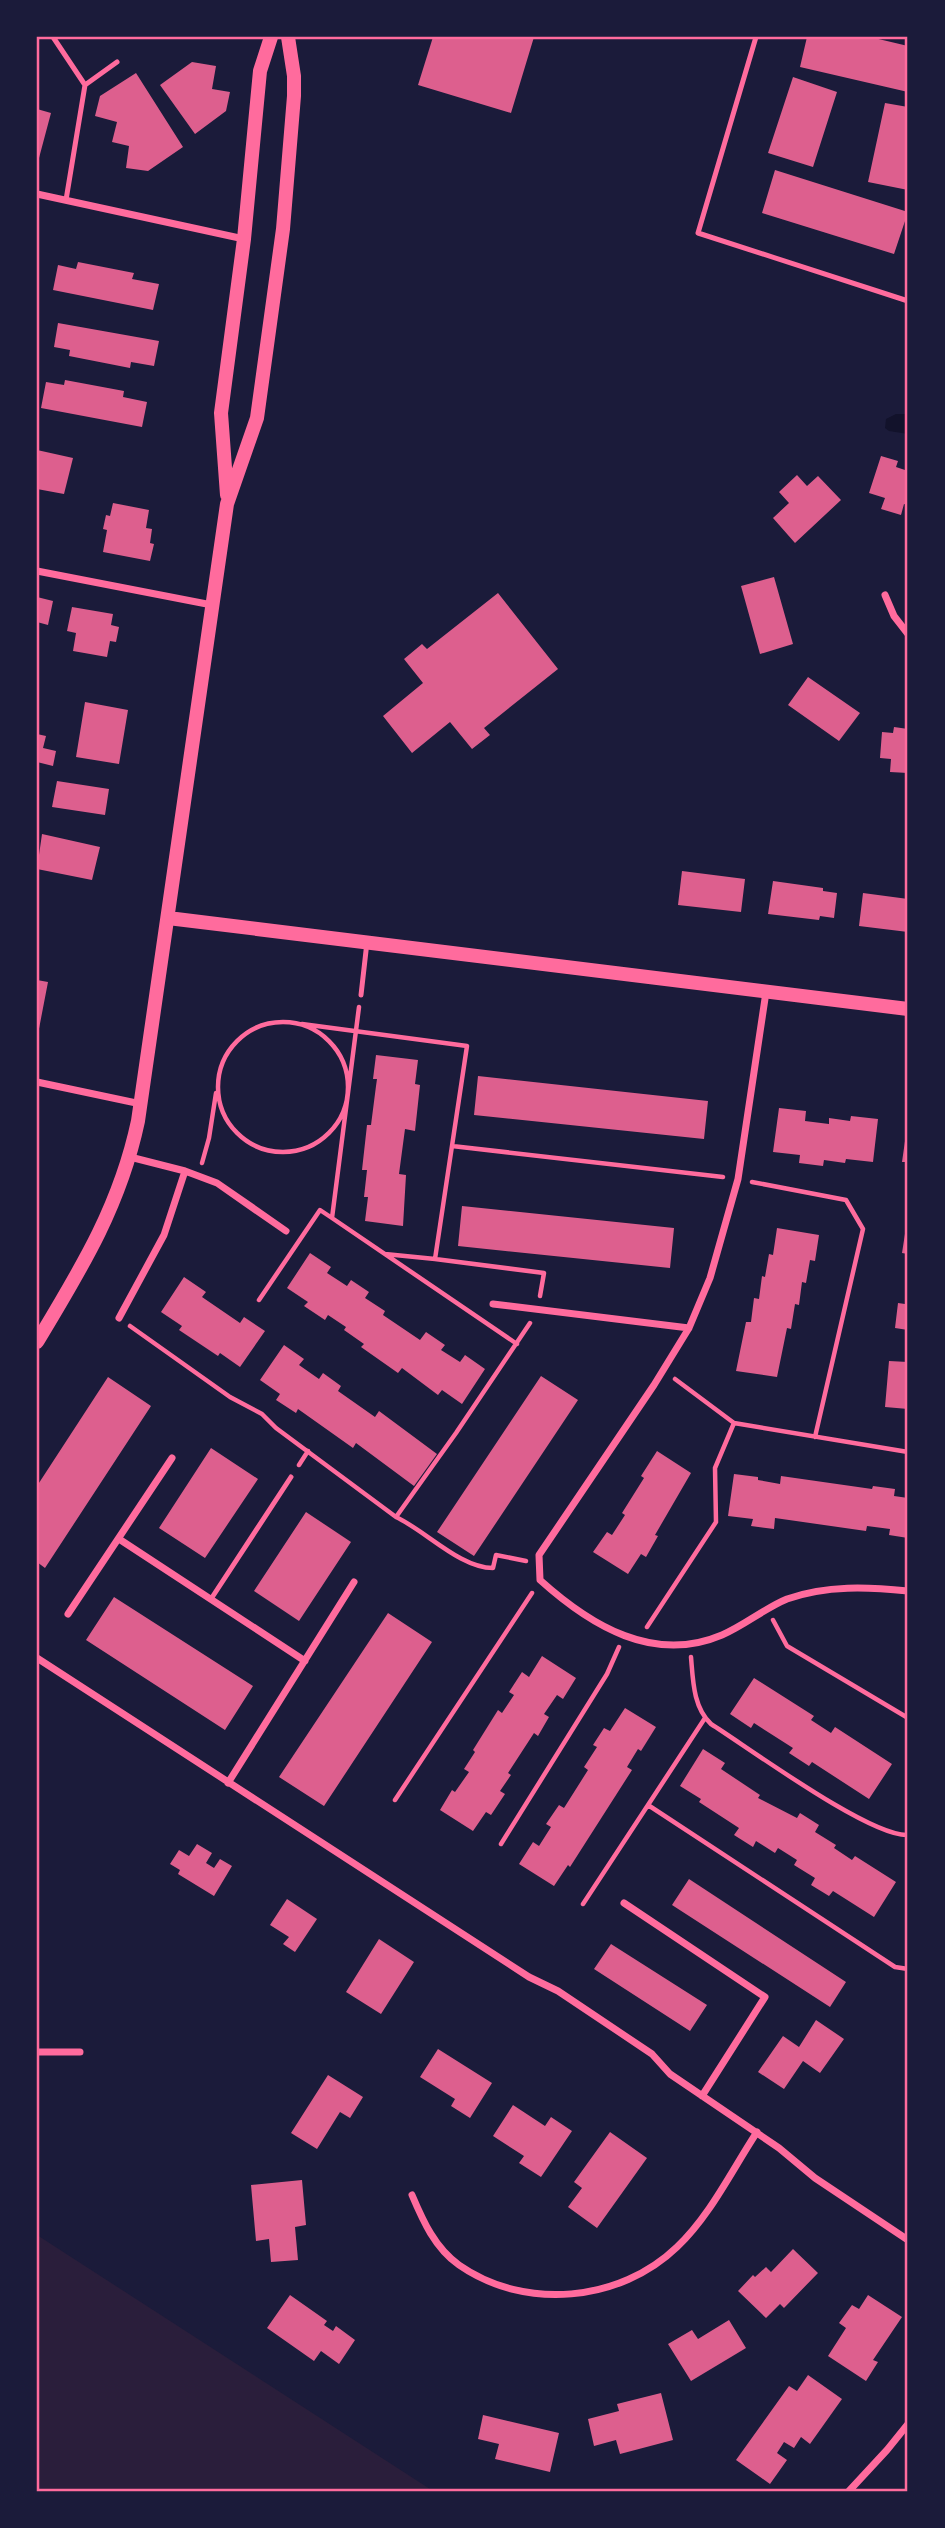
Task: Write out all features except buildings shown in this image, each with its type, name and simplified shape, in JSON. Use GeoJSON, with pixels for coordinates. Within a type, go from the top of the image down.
{"type":"FeatureCollection","features":[{"type":"Feature","properties":{"kind":"main road"},"geometry":{"type":"LineString","coordinates":[[227,504],[221,413],[244,239],[260,71],[271,37]]}},
{"type":"Feature","properties":{"kind":"main road"},"geometry":{"type":"LineString","coordinates":[[37,1342],[102,1228],[119,1191],[130,1157],[141,1104],[227,504],[257,418],[275,288],[294,96],[288,37]]}},
{"type":"Feature","properties":{"kind":"main road"},"geometry":{"type":"LineString","coordinates":[[168,918],[908,1009]]}},
{"type":"Feature","properties":{"kind":"street"},"geometry":{"type":"LineString","coordinates":[[37,194],[244,239]]}},
{"type":"Feature","properties":{"kind":"street"},"geometry":{"type":"LineString","coordinates":[[37,571],[212,605]]}},
{"type":"Feature","properties":{"kind":"street"},"geometry":{"type":"LineString","coordinates":[[885,595],[894,616],[908,634]]}},
{"type":"Feature","properties":{"kind":"street"},"geometry":{"type":"LineString","coordinates":[[766,992],[738,1179],[710,1278],[689,1328],[539,1555],[540,1580],[562,1600],[623,1636],[661,1646],[690,1646],[722,1635],[786,1600],[825,1590],[863,1586],[908,1591]]}},
{"type":"Feature","properties":{"kind":"street"},"geometry":{"type":"LineString","coordinates":[[37,1082],[141,1104]]}},
{"type":"Feature","properties":{"kind":"street"},"geometry":{"type":"LineString","coordinates":[[130,1157],[185,1171],[217,1183],[286,1231]]}},
{"type":"Feature","properties":{"kind":"street"},"geometry":{"type":"LineString","coordinates":[[119,1318],[164,1235],[185,1171]]}},
{"type":"Feature","properties":{"kind":"street"},"geometry":{"type":"LineString","coordinates":[[494,1304],[689,1328]]}},
{"type":"Feature","properties":{"kind":"street"},"geometry":{"type":"LineString","coordinates":[[68,1614],[172,1458]]}},
{"type":"Feature","properties":{"kind":"street"},"geometry":{"type":"LineString","coordinates":[[119,1539],[305,1661]]}},
{"type":"Feature","properties":{"kind":"street"},"geometry":{"type":"LineString","coordinates":[[228,1783],[354,1582]]}},
{"type":"Feature","properties":{"kind":"street"},"geometry":{"type":"LineString","coordinates":[[37,1658],[529,1978],[558,1991],[652,2054],[670,2074],[757,2132],[815,2178],[908,2240]]}},
{"type":"Feature","properties":{"kind":"street"},"geometry":{"type":"LineString","coordinates":[[624,1903],[765,1997],[702,2096]]}},
{"type":"Feature","properties":{"kind":"street"},"geometry":{"type":"LineString","coordinates":[[37,2052],[80,2052]]}},
{"type":"Feature","properties":{"kind":"street"},"geometry":{"type":"LineString","coordinates":[[412,2195],[423,2222],[439,2245],[458,2264],[492,2283],[525,2293],[560,2295],[592,2292],[624,2282],[654,2265],[677,2247],[700,2221],[757,2132]]}},
{"type":"Feature","properties":{"kind":"street"},"geometry":{"type":"LineString","coordinates":[[849,2491],[908,2424]]}},
{"type":"Feature","properties":{"kind":"lane"},"geometry":{"type":"LineString","coordinates":[[53,37],[85,85],[66,200]]}},
{"type":"Feature","properties":{"kind":"lane"},"geometry":{"type":"LineString","coordinates":[[756,37],[698,233],[908,301]]}},
{"type":"Feature","properties":{"kind":"lane"},"geometry":{"type":"LineString","coordinates":[[85,85],[117,62]]}},
{"type":"Feature","properties":{"kind":"lane"},"geometry":{"type":"LineString","coordinates":[[361,995],[367,942]]}},
{"type":"Feature","properties":{"kind":"lane"},"geometry":{"type":"LineString","coordinates":[[211,1599],[291,1477]]}},
{"type":"Feature","properties":{"kind":"path"},"geometry":{"type":"LineString","coordinates":[[332,1218],[361,995]]}},
{"type":"Feature","properties":{"kind":"path"},"geometry":{"type":"LineString","coordinates":[[198,1175],[209,1138],[223,1062],[243,1036],[258,1027],[272,1023],[302,1024],[467,1046],[435,1259]]}},
{"type":"Feature","properties":{"kind":"path"},"geometry":{"type":"LineString","coordinates":[[219,1078],[218,1095],[222,1111],[230,1125],[242,1137],[270,1151],[286,1152],[315,1144],[327,1135],[344,1109],[347,1095],[344,1065],[337,1051],[316,1031],[302,1024]]}},
{"type":"Feature","properties":{"kind":"path"},"geometry":{"type":"LineString","coordinates":[[259,1300],[320,1210],[517,1343]]}},
{"type":"Feature","properties":{"kind":"path"},"geometry":{"type":"LineString","coordinates":[[384,1254],[544,1273],[538,1310],[396,1517]]}},
{"type":"Feature","properties":{"kind":"path"},"geometry":{"type":"LineString","coordinates":[[119,1318],[230,1397],[262,1414],[276,1428],[396,1517],[411,1524],[471,1565],[493,1568],[496,1555],[540,1564]]}},
{"type":"Feature","properties":{"kind":"path"},"geometry":{"type":"LineString","coordinates":[[663,1370],[734,1423],[908,1452]]}},
{"type":"Feature","properties":{"kind":"path"},"geometry":{"type":"LineString","coordinates":[[639,1640],[716,1522],[715,1468],[734,1423]]}},
{"type":"Feature","properties":{"kind":"path"},"geometry":{"type":"LineString","coordinates":[[396,1800],[540,1580]]}},
{"type":"Feature","properties":{"kind":"path"},"geometry":{"type":"LineString","coordinates":[[767,1611],[787,1646],[908,1718]]}},
{"type":"Feature","properties":{"kind":"path"},"geometry":{"type":"LineString","coordinates":[[501,1844],[607,1674],[623,1636]]}},
{"type":"Feature","properties":{"kind":"path"},"geometry":{"type":"LineString","coordinates":[[690,1646],[694,1690],[705,1718],[850,1814],[887,1832],[908,1835]]}},
{"type":"Feature","properties":{"kind":"path"},"geometry":{"type":"LineString","coordinates":[[583,1904],[705,1718]]}},
{"type":"Feature","properties":{"kind":"path"},"geometry":{"type":"LineString","coordinates":[[648,1805],[895,1967],[908,1969]]}},
{"type":"Feature","properties":{"kind":"shaded area"},"geometry":{"type":"Polygon","coordinates":[[[896,414],[908,414],[908,434],[885,428],[886,419],[896,414]]]}},
{"type":"Feature","properties":{"kind":"shaded area"},"geometry":{"type":"Polygon","coordinates":[[[37,2235],[433,2491],[37,2491],[37,2235]]]}}]}
